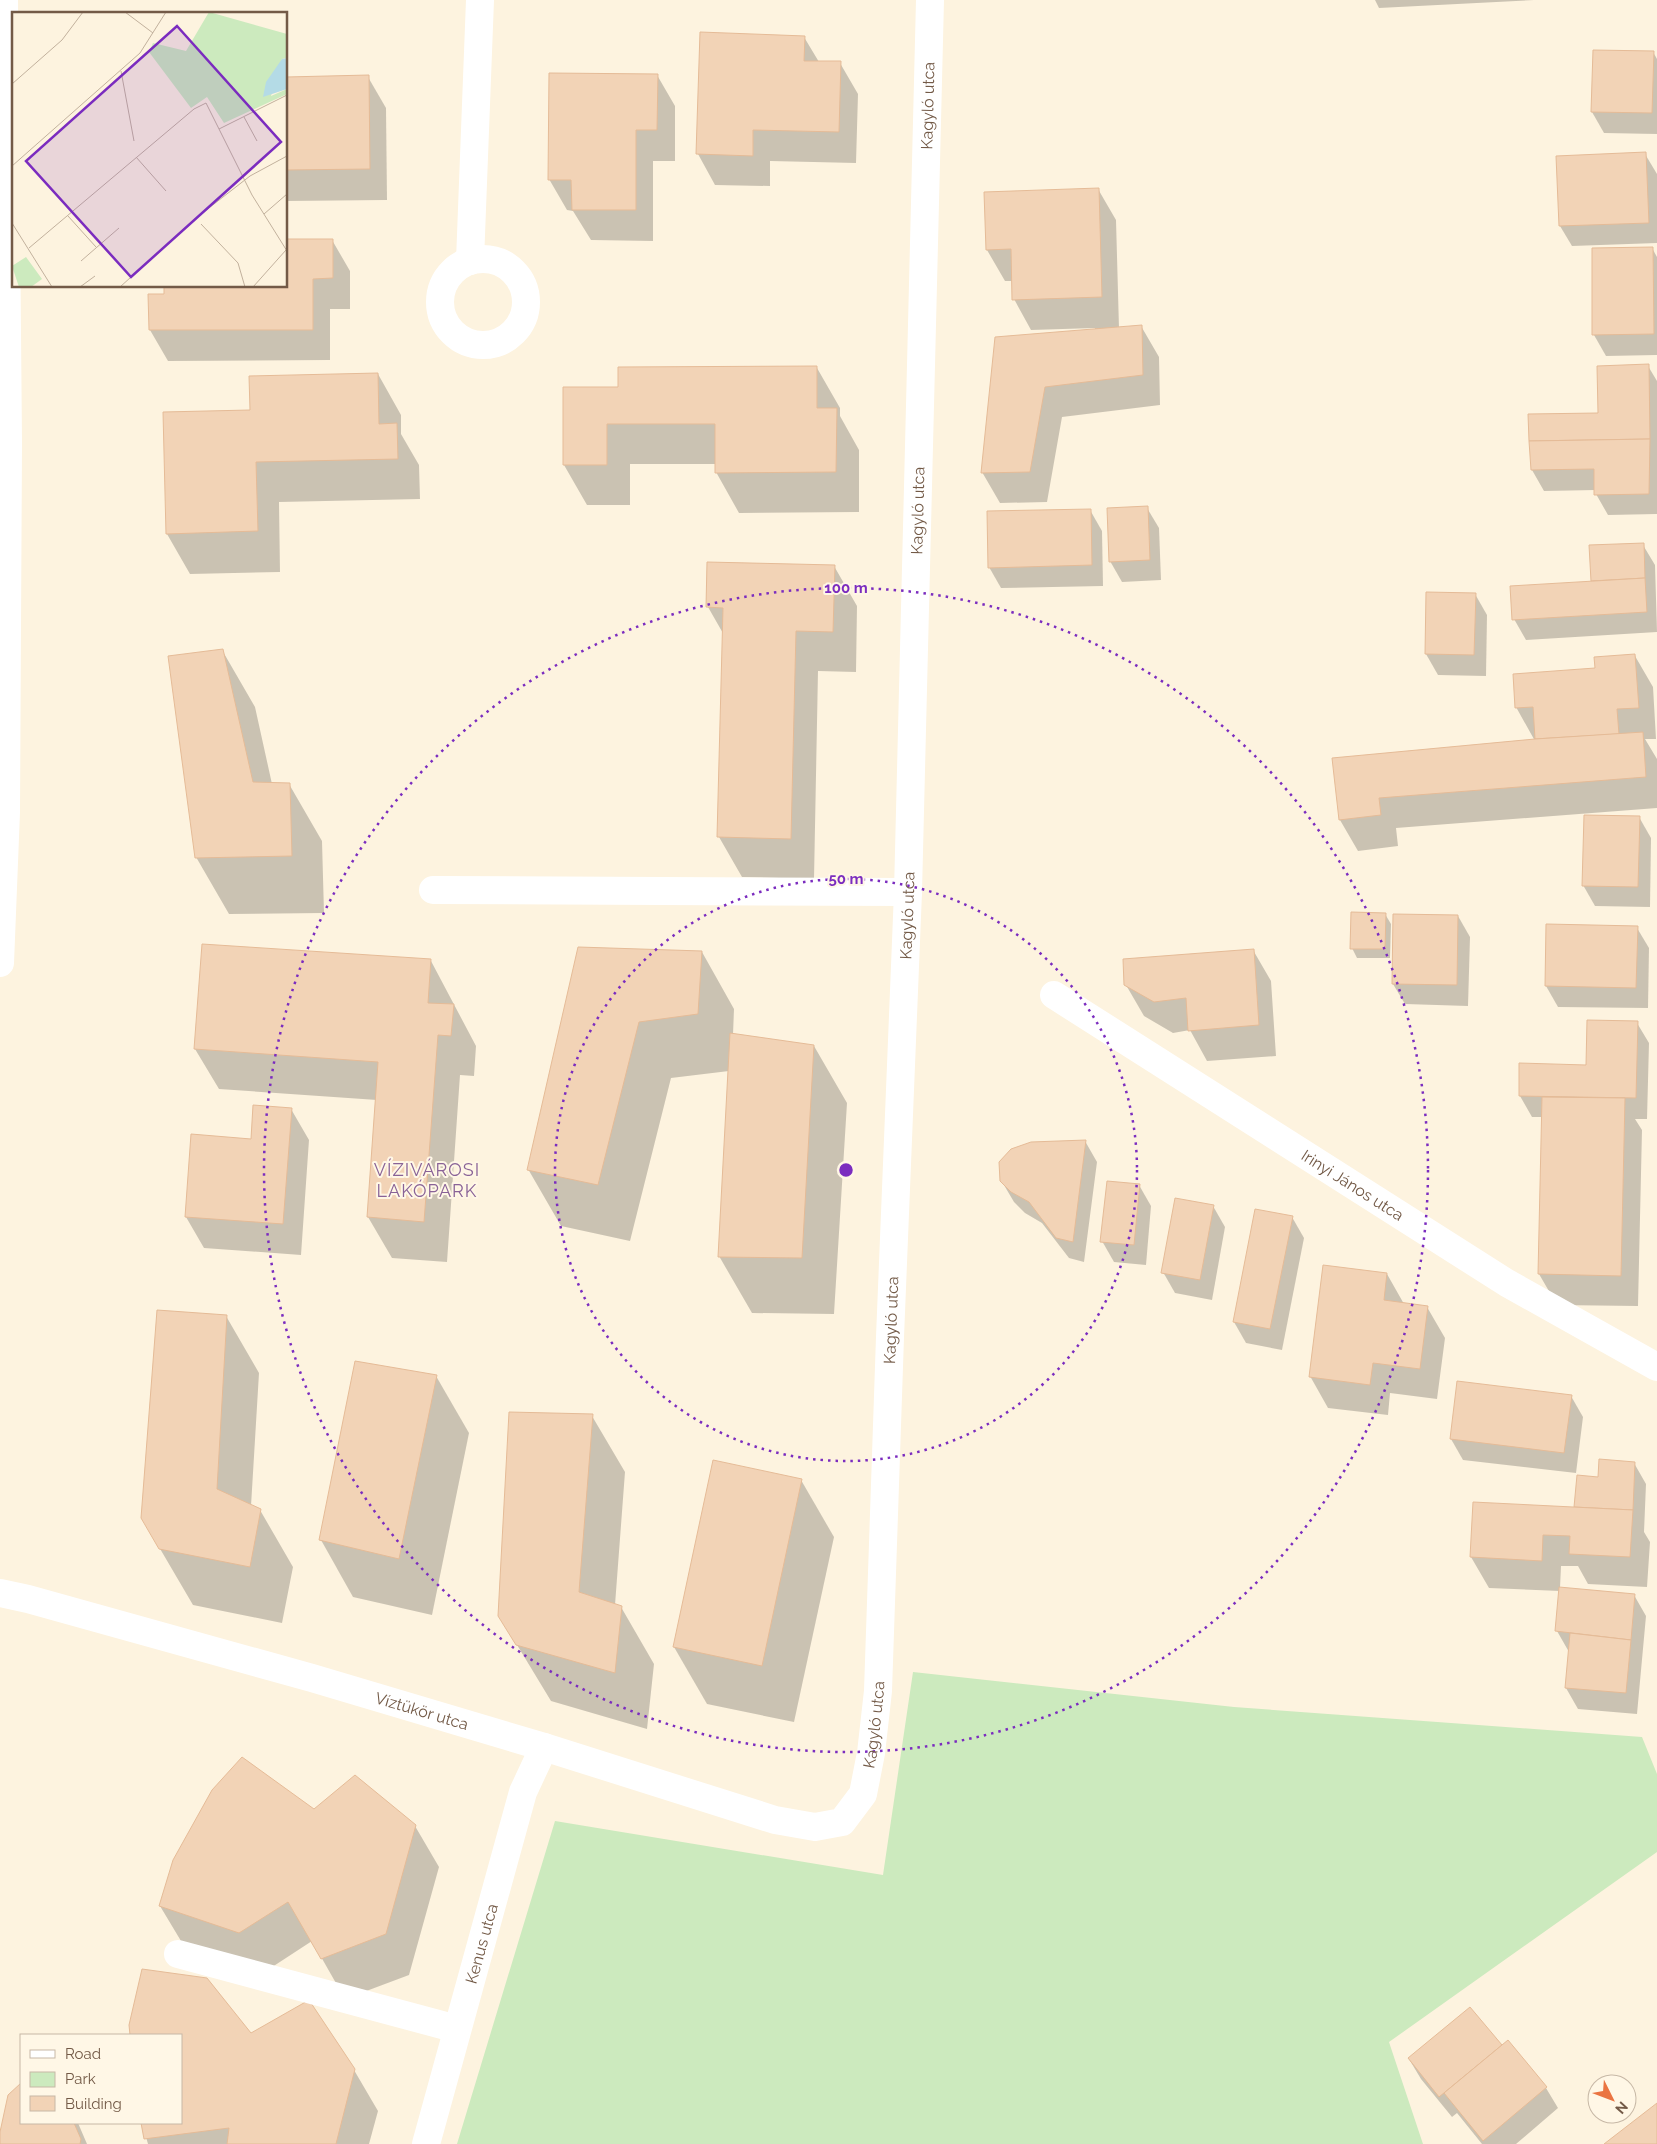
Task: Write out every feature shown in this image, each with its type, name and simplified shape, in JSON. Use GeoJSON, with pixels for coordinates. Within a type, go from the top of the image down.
{"type":"FeatureCollection","features":[{"type":"Feature","properties":{"kind":"street"},"geometry":{"type":"LineString","coordinates":[[0,963],[6,812],[8,463],[4,0]]}},
{"type":"Feature","properties":{"kind":"street"},"geometry":{"type":"LineString","coordinates":[[470,261],[480,0]]}},
{"type":"Feature","properties":{"kind":"street","name":"Kagyló utca"},"geometry":{"type":"LineString","coordinates":[[842,1822],[863,1794],[871,1753],[878,1691],[908,892],[930,0]]}},
{"type":"Feature","properties":{"kind":"street"},"geometry":{"type":"LineString","coordinates":[[433,890],[908,892]]}},
{"type":"Feature","properties":{"kind":"street","name":"Irinyi János utca"},"geometry":{"type":"LineString","coordinates":[[1054,996],[1507,1283],[1657,1367]]}},
{"type":"Feature","properties":{"kind":"street","name":"Víztükör utca"},"geometry":{"type":"LineString","coordinates":[[0,1593],[28,1599],[312,1678],[775,1820],[814,1827],[842,1822]]}},
{"type":"Feature","properties":{"kind":"street","name":"Kenus utca"},"geometry":{"type":"LineString","coordinates":[[426,2144],[523,1792],[544,1748]]}},
{"type":"Feature","properties":{"kind":"street"},"geometry":{"type":"LineString","coordinates":[[178,1954],[457,2029]]}},
{"type":"Feature","properties":{"kind":"green space"},"geometry":{"type":"Polygon","coordinates":[[[913,1672],[1234,1707],[1642,1737],[1657,1774],[1657,1852],[1389,2042],[1423,2144],[457,2144],[555,1821],[883,1875],[913,1672]]]}},
{"type":"Feature","properties":{"kind":"building"},"geometry":{"type":"Polygon","coordinates":[[[700,32],[805,36],[804,61],[841,61],[839,132],[753,130],[753,156],[696,154],[700,32]]]}},
{"type":"Feature","properties":{"kind":"building"},"geometry":{"type":"Polygon","coordinates":[[[1593,50],[1654,51],[1652,113],[1591,112],[1593,50]]]}},
{"type":"Feature","properties":{"kind":"building"},"geometry":{"type":"Polygon","coordinates":[[[549,73],[658,74],[657,130],[636,130],[636,210],[572,210],[571,180],[548,180],[549,73]]]}},
{"type":"Feature","properties":{"kind":"building"},"geometry":{"type":"Polygon","coordinates":[[[369,75],[370,169],[288,170],[288,77],[369,75]]]}},
{"type":"Feature","properties":{"kind":"building"},"geometry":{"type":"Polygon","coordinates":[[[1646,152],[1649,223],[1559,226],[1556,156],[1646,152]]]}},
{"type":"Feature","properties":{"kind":"building"},"geometry":{"type":"Polygon","coordinates":[[[1099,188],[1102,297],[1012,300],[1011,249],[986,250],[984,192],[1099,188]]]}},
{"type":"Feature","properties":{"kind":"building"},"geometry":{"type":"Polygon","coordinates":[[[288,239],[333,239],[333,278],[313,279],[313,330],[149,330],[148,294],[164,294],[164,288],[288,288],[288,239]]]}},
{"type":"Feature","properties":{"kind":"building"},"geometry":{"type":"Polygon","coordinates":[[[1653,247],[1654,334],[1592,335],[1592,248],[1653,247]]]}},
{"type":"Feature","properties":{"kind":"building"},"geometry":{"type":"Polygon","coordinates":[[[1142,325],[1143,375],[1045,387],[1030,472],[981,473],[995,337],[1142,325]]]}},
{"type":"Feature","properties":{"kind":"building"},"geometry":{"type":"Polygon","coordinates":[[[1649,364],[1650,439],[1529,441],[1528,414],[1598,413],[1597,366],[1649,364]]]}},
{"type":"Feature","properties":{"kind":"building"},"geometry":{"type":"Polygon","coordinates":[[[817,366],[817,408],[837,408],[836,472],[715,473],[715,424],[607,424],[607,465],[563,465],[563,387],[618,387],[618,367],[817,366]]]}},
{"type":"Feature","properties":{"kind":"building"},"geometry":{"type":"Polygon","coordinates":[[[378,373],[379,424],[397,423],[398,459],[256,462],[258,531],[166,534],[163,412],[250,410],[249,376],[378,373]]]}},
{"type":"Feature","properties":{"kind":"building"},"geometry":{"type":"Polygon","coordinates":[[[1650,439],[1649,494],[1594,495],[1594,469],[1531,470],[1529,441],[1650,439]]]}},
{"type":"Feature","properties":{"kind":"building"},"geometry":{"type":"Polygon","coordinates":[[[1148,506],[1150,560],[1109,562],[1107,508],[1148,506]]]}},
{"type":"Feature","properties":{"kind":"building"},"geometry":{"type":"Polygon","coordinates":[[[1091,509],[1092,565],[988,568],[987,511],[1091,509]]]}},
{"type":"Feature","properties":{"kind":"building"},"geometry":{"type":"Polygon","coordinates":[[[1644,543],[1645,578],[1591,581],[1589,545],[1644,543]]]}},
{"type":"Feature","properties":{"kind":"building"},"geometry":{"type":"Polygon","coordinates":[[[707,562],[835,565],[833,632],[796,631],[791,839],[717,837],[723,608],[706,607],[707,562]]]}},
{"type":"Feature","properties":{"kind":"building"},"geometry":{"type":"Polygon","coordinates":[[[1645,578],[1647,612],[1512,620],[1510,586],[1645,578]]]}},
{"type":"Feature","properties":{"kind":"building"},"geometry":{"type":"Polygon","coordinates":[[[1426,592],[1476,593],[1474,655],[1425,654],[1426,592]]]}},
{"type":"Feature","properties":{"kind":"building"},"geometry":{"type":"Polygon","coordinates":[[[223,649],[253,782],[290,783],[292,856],[195,858],[168,656],[223,649]]]}},
{"type":"Feature","properties":{"kind":"building"},"geometry":{"type":"Polygon","coordinates":[[[1635,654],[1639,708],[1617,709],[1619,734],[1535,739],[1533,707],[1515,708],[1513,674],[1595,668],[1594,657],[1635,654]]]}},
{"type":"Feature","properties":{"kind":"building"},"geometry":{"type":"Polygon","coordinates":[[[1643,732],[1646,777],[1379,798],[1381,815],[1339,820],[1332,758],[1535,739],[1643,732]]]}},
{"type":"Feature","properties":{"kind":"building"},"geometry":{"type":"Polygon","coordinates":[[[1584,815],[1640,816],[1638,887],[1582,886],[1584,815]]]}},
{"type":"Feature","properties":{"kind":"building"},"geometry":{"type":"Polygon","coordinates":[[[1351,912],[1386,913],[1385,949],[1350,949],[1351,912]]]}},
{"type":"Feature","properties":{"kind":"building"},"geometry":{"type":"Polygon","coordinates":[[[1393,914],[1458,915],[1457,985],[1392,984],[1393,914]]]}},
{"type":"Feature","properties":{"kind":"building"},"geometry":{"type":"Polygon","coordinates":[[[1546,924],[1638,926],[1636,988],[1545,986],[1546,924]]]}},
{"type":"Feature","properties":{"kind":"building"},"geometry":{"type":"Polygon","coordinates":[[[202,944],[431,959],[428,1003],[454,1004],[451,1036],[438,1035],[424,1222],[367,1217],[378,1062],[194,1049],[202,944]]]}},
{"type":"Feature","properties":{"kind":"building"},"geometry":{"type":"Polygon","coordinates":[[[578,947],[702,951],[698,1014],[639,1022],[598,1185],[527,1170],[578,947]]]}},
{"type":"Feature","properties":{"kind":"building"},"geometry":{"type":"Polygon","coordinates":[[[1254,949],[1259,1025],[1188,1031],[1186,998],[1154,1002],[1124,985],[1123,959],[1254,949]]]}},
{"type":"Feature","properties":{"kind":"building"},"geometry":{"type":"Polygon","coordinates":[[[1587,1020],[1638,1021],[1636,1098],[1519,1096],[1519,1063],[1586,1065],[1587,1020]]]}},
{"type":"Feature","properties":{"kind":"building"},"geometry":{"type":"Polygon","coordinates":[[[730,1033],[814,1045],[802,1258],[718,1257],[730,1033]]]}},
{"type":"Feature","properties":{"kind":"building"},"geometry":{"type":"Polygon","coordinates":[[[1542,1097],[1625,1098],[1621,1276],[1538,1274],[1542,1097]]]}},
{"type":"Feature","properties":{"kind":"building"},"geometry":{"type":"Polygon","coordinates":[[[253,1105],[292,1108],[283,1224],[185,1217],[191,1134],[251,1139],[253,1105]]]}},
{"type":"Feature","properties":{"kind":"building"},"geometry":{"type":"Polygon","coordinates":[[[1086,1140],[1073,1242],[1056,1238],[1029,1202],[1011,1192],[1000,1181],[999,1162],[1011,1149],[1031,1142],[1086,1140]]]}},
{"type":"Feature","properties":{"kind":"building"},"geometry":{"type":"Polygon","coordinates":[[[1107,1181],[1140,1184],[1134,1245],[1100,1242],[1107,1181]]]}},
{"type":"Feature","properties":{"kind":"building"},"geometry":{"type":"Polygon","coordinates":[[[1175,1198],[1214,1205],[1200,1280],[1161,1273],[1175,1198]]]}},
{"type":"Feature","properties":{"kind":"building"},"geometry":{"type":"Polygon","coordinates":[[[1255,1209],[1293,1216],[1270,1329],[1233,1322],[1255,1209]]]}},
{"type":"Feature","properties":{"kind":"building"},"geometry":{"type":"Polygon","coordinates":[[[1323,1265],[1387,1273],[1384,1300],[1428,1306],[1420,1369],[1373,1363],[1370,1385],[1309,1377],[1323,1265]]]}},
{"type":"Feature","properties":{"kind":"building"},"geometry":{"type":"Polygon","coordinates":[[[157,1310],[227,1315],[217,1489],[261,1509],[250,1567],[159,1549],[141,1518],[157,1310]]]}},
{"type":"Feature","properties":{"kind":"building"},"geometry":{"type":"Polygon","coordinates":[[[355,1361],[437,1375],[399,1559],[319,1540],[355,1361]]]}},
{"type":"Feature","properties":{"kind":"building"},"geometry":{"type":"Polygon","coordinates":[[[1457,1381],[1572,1395],[1564,1453],[1450,1439],[1457,1381]]]}},
{"type":"Feature","properties":{"kind":"building"},"geometry":{"type":"Polygon","coordinates":[[[509,1412],[593,1414],[579,1592],[622,1606],[615,1673],[516,1645],[498,1616],[509,1412]]]}},
{"type":"Feature","properties":{"kind":"building"},"geometry":{"type":"Polygon","coordinates":[[[1599,1459],[1635,1462],[1633,1510],[1574,1507],[1577,1475],[1598,1477],[1599,1459]]]}},
{"type":"Feature","properties":{"kind":"building"},"geometry":{"type":"Polygon","coordinates":[[[713,1460],[802,1479],[762,1666],[673,1647],[713,1460]]]}},
{"type":"Feature","properties":{"kind":"building"},"geometry":{"type":"Polygon","coordinates":[[[1473,1502],[1633,1510],[1630,1557],[1569,1554],[1570,1536],[1543,1535],[1542,1561],[1470,1557],[1473,1502]]]}},
{"type":"Feature","properties":{"kind":"building"},"geometry":{"type":"Polygon","coordinates":[[[1559,1587],[1635,1594],[1631,1640],[1555,1631],[1559,1587]]]}},
{"type":"Feature","properties":{"kind":"building"},"geometry":{"type":"Polygon","coordinates":[[[1570,1633],[1631,1640],[1626,1693],[1565,1688],[1570,1633]]]}},
{"type":"Feature","properties":{"kind":"building"},"geometry":{"type":"Polygon","coordinates":[[[242,1757],[314,1809],[355,1775],[416,1825],[386,1934],[321,1959],[288,1902],[239,1933],[159,1906],[173,1860],[212,1790],[242,1757]]]}},
{"type":"Feature","properties":{"kind":"building"},"geometry":{"type":"Polygon","coordinates":[[[142,1969],[207,1978],[251,2033],[309,2000],[355,2069],[336,2144],[227,2144],[229,2128],[144,2139],[141,2124],[182,2124],[182,2034],[130,2034],[129,2025],[142,1969]]]}},
{"type":"Feature","properties":{"kind":"building"},"geometry":{"type":"Polygon","coordinates":[[[1470,2007],[1502,2045],[1439,2097],[1408,2058],[1470,2007]]]}},
{"type":"Feature","properties":{"kind":"building"},"geometry":{"type":"Polygon","coordinates":[[[1508,2040],[1547,2087],[1483,2141],[1444,2093],[1508,2040]]]}},
{"type":"Feature","properties":{"kind":"building"},"geometry":{"type":"Polygon","coordinates":[[[20,2084],[20,2124],[74,2124],[81,2139],[80,2144],[0,2144],[0,2132],[8,2095],[20,2084]]]}},
{"type":"Feature","properties":{"kind":"building"},"geometry":{"type":"Polygon","coordinates":[[[1657,2103],[1657,2144],[1604,2144],[1630,2124],[1637,2124],[1637,2118],[1657,2103]]]}},
{"type":"Feature","properties":{"kind":"district","name":"VÍZIVÁROSI LAKÓPARK"},"geometry":{"type":"Point","coordinates":[427,1180]}}]}
